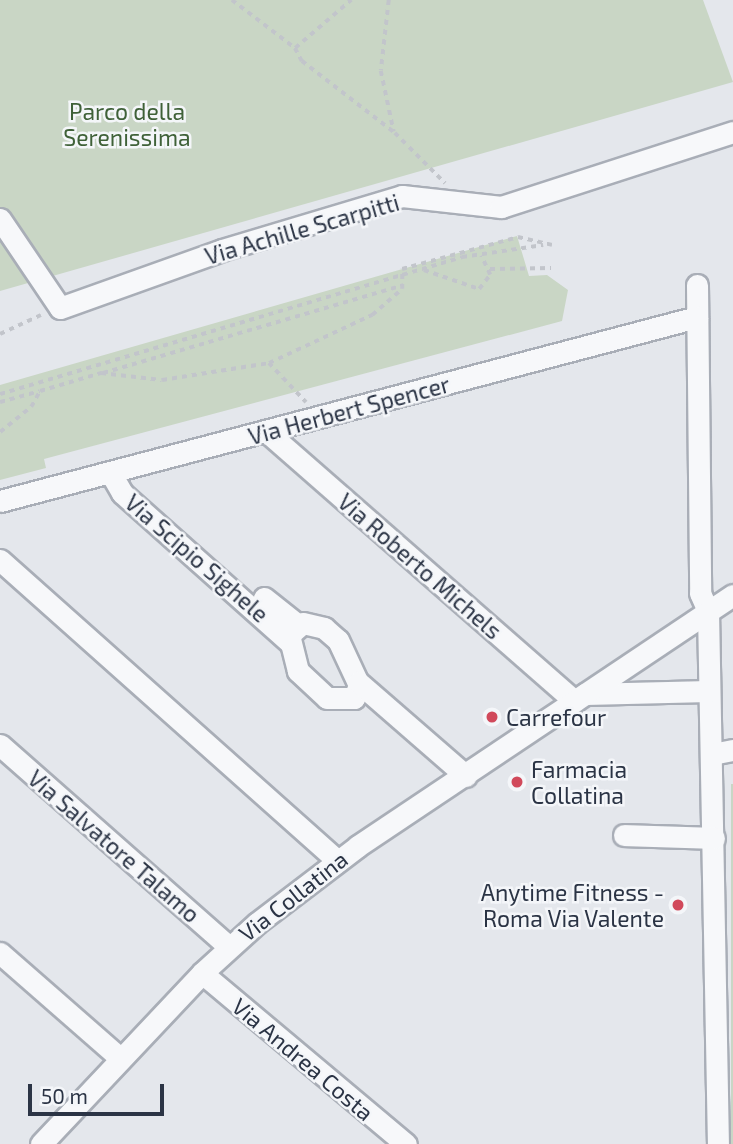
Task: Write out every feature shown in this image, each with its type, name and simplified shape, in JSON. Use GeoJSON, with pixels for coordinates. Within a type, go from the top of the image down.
{"type":"FeatureCollection","features":[{"type":"Feature","properties":{"kind":"street","name":"Via Achille Scarpitti"},"geometry":{"type":"LineString","coordinates":[[60,308],[222,250],[402,196],[461,205],[501,206],[733,132]]}},
{"type":"Feature","properties":{"kind":"street"},"geometry":{"type":"LineString","coordinates":[[0,219],[60,308]]}},
{"type":"Feature","properties":{"kind":"street"},"geometry":{"type":"LineString","coordinates":[[697,285],[700,593],[708,611],[709,691],[723,752],[714,838],[718,1144]]}},
{"type":"Feature","properties":{"kind":"street","name":"Via Herbert Spencer"},"geometry":{"type":"LineString","coordinates":[[0,501],[697,317]]}},
{"type":"Feature","properties":{"kind":"street","name":"Via Roberto Michels"},"geometry":{"type":"LineString","coordinates":[[266,432],[579,698]]}},
{"type":"Feature","properties":{"kind":"street","name":"Via Scipio Sighele"},"geometry":{"type":"LineString","coordinates":[[118,470],[122,494],[293,633]]}},
{"type":"Feature","properties":{"kind":"street"},"geometry":{"type":"LineString","coordinates":[[0,560],[337,860]]}},
{"type":"Feature","properties":{"kind":"street","name":"Via Collatina"},"geometry":{"type":"LineString","coordinates":[[47,1142],[62,1107],[120,1058],[229,947],[337,860],[733,595]]}},
{"type":"Feature","properties":{"kind":"street","name":"Via Scipio Sighele"},"geometry":{"type":"LineString","coordinates":[[293,633],[315,624],[332,632],[356,690],[460,779]]}},
{"type":"Feature","properties":{"kind":"street","name":"Via Scipio Sighele"},"geometry":{"type":"LineString","coordinates":[[293,633],[293,661],[312,688],[335,701],[356,690]]}},
{"type":"Feature","properties":{"kind":"street"},"geometry":{"type":"LineString","coordinates":[[579,698],[709,691]]}},
{"type":"Feature","properties":{"kind":"street","name":"Via Salvatore Talamo"},"geometry":{"type":"LineString","coordinates":[[0,745],[229,947]]}},
{"type":"Feature","properties":{"kind":"street"},"geometry":{"type":"LineString","coordinates":[[624,835],[714,838]]}},
{"type":"Feature","properties":{"kind":"street"},"geometry":{"type":"LineString","coordinates":[[0,953],[120,1058]]}},
{"type":"Feature","properties":{"kind":"street","name":"Via Andrea Costa"},"geometry":{"type":"LineString","coordinates":[[202,973],[406,1144]]}},
{"type":"Feature","properties":{"kind":"path"},"geometry":{"type":"LineString","coordinates":[[232,0],[295,48],[302,61],[395,133],[440,176],[461,205]]}},
{"type":"Feature","properties":{"kind":"path"},"geometry":{"type":"LineString","coordinates":[[295,48],[351,0]]}},
{"type":"Feature","properties":{"kind":"path"},"geometry":{"type":"LineString","coordinates":[[389,0],[381,71],[395,133]]}},
{"type":"Feature","properties":{"kind":"path"},"geometry":{"type":"LineString","coordinates":[[0,394],[402,275],[521,245],[551,245],[518,237],[402,269],[402,275],[403,285]]}},
{"type":"Feature","properties":{"kind":"path"},"geometry":{"type":"LineString","coordinates":[[421,270],[479,289],[486,284],[490,269],[481,256]]}},
{"type":"Feature","properties":{"kind":"path"},"geometry":{"type":"LineString","coordinates":[[490,269],[551,268]]}},
{"type":"Feature","properties":{"kind":"path"},"geometry":{"type":"LineString","coordinates":[[100,373],[162,380],[269,363],[372,315],[403,285]]}},
{"type":"Feature","properties":{"kind":"path"},"geometry":{"type":"LineString","coordinates":[[0,402],[403,285]]}},
{"type":"Feature","properties":{"kind":"path"},"geometry":{"type":"LineString","coordinates":[[0,334],[60,308]]}},
{"type":"Feature","properties":{"kind":"path"},"geometry":{"type":"LineString","coordinates":[[269,363],[304,395],[307,407]]}},
{"type":"Feature","properties":{"kind":"path"},"geometry":{"type":"LineString","coordinates":[[0,432],[31,407],[40,391]]}},
{"type":"Feature","properties":{"kind":"green space","name":"Parco della Serenissima"},"geometry":{"type":"Polygon","coordinates":[[[0,0],[703,0],[733,82],[0,291],[0,0]]]}},
{"type":"Feature","properties":{"kind":"green space"},"geometry":{"type":"Polygon","coordinates":[[[517,236],[529,276],[547,275],[568,290],[562,321],[44,459],[46,468],[0,480],[0,385],[517,236]]]}},
{"type":"Feature","properties":{"kind":"green space"},"geometry":{"type":"Polygon","coordinates":[[[731,784],[733,1144],[731,1144],[731,784]]]}},
{"type":"Feature","properties":{"kind":"place","name":"Carrefour"},"geometry":{"type":"Point","coordinates":[492,717]}},
{"type":"Feature","properties":{"kind":"place","name":"Farmacia Collatina"},"geometry":{"type":"Point","coordinates":[517,782]}},
{"type":"Feature","properties":{"kind":"place","name":"Anytime Fitness - Roma Via Valente"},"geometry":{"type":"Point","coordinates":[678,905]}}]}
